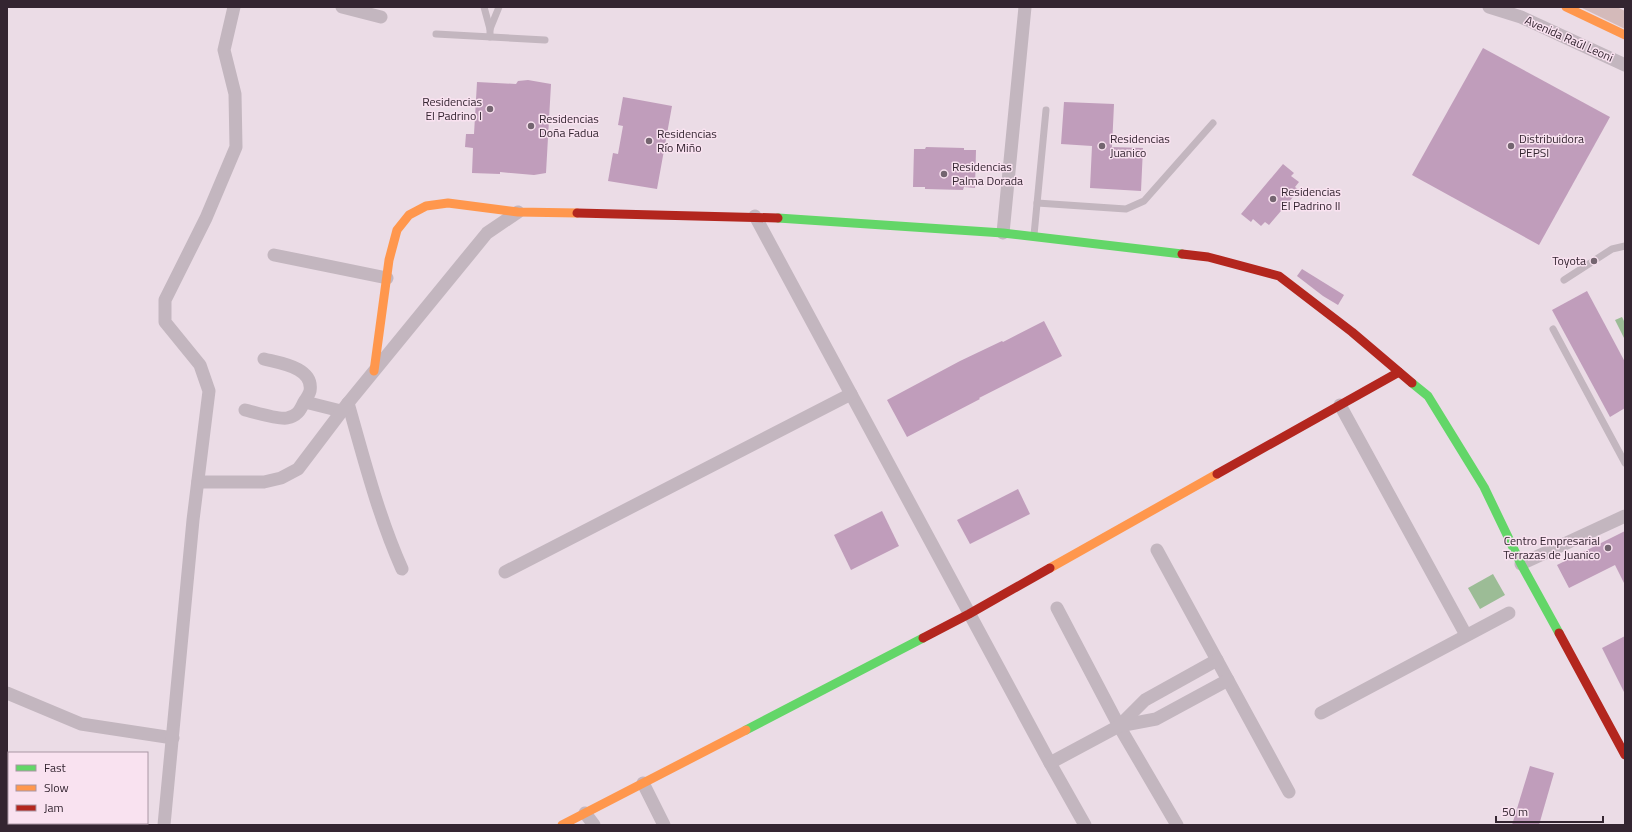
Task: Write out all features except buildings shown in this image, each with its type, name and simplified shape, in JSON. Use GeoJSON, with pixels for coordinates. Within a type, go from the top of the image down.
{"type":"FeatureCollection","features":[{"type":"Feature","properties":{"kind":"main road"},"geometry":{"type":"LineString","coordinates":[[1566,7],[1625,35]]}},
{"type":"Feature","properties":{"kind":"main road"},"geometry":{"type":"LineString","coordinates":[[374,371],[387,278],[397,230],[409,215],[426,206],[448,203],[518,212],[755,216],[1003,233],[1208,257],[1279,276],[1352,332],[1428,396],[1484,487],[1521,564],[1625,755]]}},
{"type":"Feature","properties":{"kind":"main road"},"geometry":{"type":"LineString","coordinates":[[562,825],[969,614],[1399,372]]}},
{"type":"Feature","properties":{"kind":"street"},"geometry":{"type":"LineString","coordinates":[[164,825],[192,528],[209,391],[200,365],[165,322],[165,300],[206,218],[236,147],[234,94],[224,50],[234,7]]}},
{"type":"Feature","properties":{"kind":"street"},"geometry":{"type":"LineString","coordinates":[[342,7],[381,16]]}},
{"type":"Feature","properties":{"kind":"street"},"geometry":{"type":"LineString","coordinates":[[1003,233],[1025,7]]}},
{"type":"Feature","properties":{"kind":"street","name":"Avenida Raúl Leoni"},"geometry":{"type":"LineString","coordinates":[[1489,7],[1521,17],[1625,65]]}},
{"type":"Feature","properties":{"kind":"street"},"geometry":{"type":"LineString","coordinates":[[198,482],[264,482],[281,478],[298,469],[345,407],[487,233],[518,212]]}},
{"type":"Feature","properties":{"kind":"street"},"geometry":{"type":"LineString","coordinates":[[755,216],[969,614],[1085,825]]}},
{"type":"Feature","properties":{"kind":"street"},"geometry":{"type":"LineString","coordinates":[[274,255],[387,278]]}},
{"type":"Feature","properties":{"kind":"street"},"geometry":{"type":"LineString","coordinates":[[244,410],[285,419],[299,413],[310,391],[309,382],[304,374],[293,367],[264,359]]}},
{"type":"Feature","properties":{"kind":"street"},"geometry":{"type":"LineString","coordinates":[[505,572],[851,394]]}},
{"type":"Feature","properties":{"kind":"street"},"geometry":{"type":"LineString","coordinates":[[305,402],[345,407]]}},
{"type":"Feature","properties":{"kind":"street"},"geometry":{"type":"LineString","coordinates":[[1340,405],[1466,635]]}},
{"type":"Feature","properties":{"kind":"street"},"geometry":{"type":"LineString","coordinates":[[345,407],[389,541],[402,569]]}},
{"type":"Feature","properties":{"kind":"street"},"geometry":{"type":"LineString","coordinates":[[1521,564],[1625,516]]}},
{"type":"Feature","properties":{"kind":"street"},"geometry":{"type":"LineString","coordinates":[[1157,550],[1290,792]]}},
{"type":"Feature","properties":{"kind":"street"},"geometry":{"type":"LineString","coordinates":[[1057,608],[1119,726],[1177,825]]}},
{"type":"Feature","properties":{"kind":"street"},"geometry":{"type":"LineString","coordinates":[[1321,713],[1509,613]]}},
{"type":"Feature","properties":{"kind":"street"},"geometry":{"type":"LineString","coordinates":[[1050,763],[1119,726],[1145,700],[1217,660]]}},
{"type":"Feature","properties":{"kind":"street"},"geometry":{"type":"LineString","coordinates":[[1119,726],[1156,719],[1228,680]]}},
{"type":"Feature","properties":{"kind":"street"},"geometry":{"type":"LineString","coordinates":[[7,693],[81,724],[173,738]]}},
{"type":"Feature","properties":{"kind":"street"},"geometry":{"type":"LineString","coordinates":[[643,783],[664,825]]}},
{"type":"Feature","properties":{"kind":"street"},"geometry":{"type":"LineString","coordinates":[[586,813],[594,825]]}},
{"type":"Feature","properties":{"kind":"lane"},"geometry":{"type":"LineString","coordinates":[[484,7],[490,29],[490,37]]}},
{"type":"Feature","properties":{"kind":"lane"},"geometry":{"type":"LineString","coordinates":[[490,29],[499,7]]}},
{"type":"Feature","properties":{"kind":"lane"},"geometry":{"type":"LineString","coordinates":[[436,34],[545,40]]}},
{"type":"Feature","properties":{"kind":"lane"},"geometry":{"type":"LineString","coordinates":[[1034,236],[1046,110]]}},
{"type":"Feature","properties":{"kind":"lane"},"geometry":{"type":"LineString","coordinates":[[1037,203],[1126,209],[1135,206],[1149,196],[1213,123]]}},
{"type":"Feature","properties":{"kind":"lane"},"geometry":{"type":"LineString","coordinates":[[1564,280],[1612,249],[1625,246]]}},
{"type":"Feature","properties":{"kind":"lane"},"geometry":{"type":"LineString","coordinates":[[1553,329],[1625,463]]}},
{"type":"Feature","properties":{"kind":"shaded area"},"geometry":{"type":"Polygon","coordinates":[[[1580,7],[1617,7],[1625,11],[1625,29],[1580,7]]]}},
{"type":"Feature","properties":{"kind":"shaded area"},"geometry":{"type":"Polygon","coordinates":[[[1622,317],[1625,321],[1625,340],[1615,320],[1622,317]]]}},
{"type":"Feature","properties":{"kind":"shaded area"},"geometry":{"type":"Polygon","coordinates":[[[1493,574],[1505,595],[1480,609],[1468,588],[1493,574]]]}},
{"type":"Feature","properties":{"kind":"traffic: fast"},"geometry":{"type":"LineString","coordinates":[[778,218],[1003,233],[1182,254]]}},
{"type":"Feature","properties":{"kind":"traffic: fast"},"geometry":{"type":"LineString","coordinates":[[1412,383],[1428,396],[1484,487],[1521,564],[1559,633]]}},
{"type":"Feature","properties":{"kind":"traffic: fast"},"geometry":{"type":"LineString","coordinates":[[746,730],[923,638]]}},
{"type":"Feature","properties":{"kind":"traffic: slow"},"geometry":{"type":"LineString","coordinates":[[1566,7],[1625,35]]}},
{"type":"Feature","properties":{"kind":"traffic: slow"},"geometry":{"type":"LineString","coordinates":[[374,371],[389,260],[397,230],[409,215],[426,206],[448,203],[518,212],[577,213]]}},
{"type":"Feature","properties":{"kind":"traffic: slow"},"geometry":{"type":"LineString","coordinates":[[1050,568],[1217,474]]}},
{"type":"Feature","properties":{"kind":"traffic: slow"},"geometry":{"type":"LineString","coordinates":[[562,825],[746,730]]}},
{"type":"Feature","properties":{"kind":"traffic: jam"},"geometry":{"type":"LineString","coordinates":[[577,213],[778,218]]}},
{"type":"Feature","properties":{"kind":"traffic: jam"},"geometry":{"type":"LineString","coordinates":[[1182,254],[1208,257],[1279,276],[1352,332],[1412,383]]}},
{"type":"Feature","properties":{"kind":"traffic: jam"},"geometry":{"type":"LineString","coordinates":[[1217,474],[1399,372]]}},
{"type":"Feature","properties":{"kind":"traffic: jam"},"geometry":{"type":"LineString","coordinates":[[923,638],[1050,568]]}},
{"type":"Feature","properties":{"kind":"traffic: jam"},"geometry":{"type":"LineString","coordinates":[[1559,633],[1625,755]]}},
{"type":"Feature","properties":{"kind":"place","name":"Residencias El Padrino I"},"geometry":{"type":"Point","coordinates":[490,109]}},
{"type":"Feature","properties":{"kind":"place","name":"Residencias Doña Fadua"},"geometry":{"type":"Point","coordinates":[531,126]}},
{"type":"Feature","properties":{"kind":"place","name":"Residencias Río Miño"},"geometry":{"type":"Point","coordinates":[649,141]}},
{"type":"Feature","properties":{"kind":"place","name":"Residencias Juanico"},"geometry":{"type":"Point","coordinates":[1102,146]}},
{"type":"Feature","properties":{"kind":"place","name":"Distribuidora PEPSI"},"geometry":{"type":"Point","coordinates":[1511,146]}},
{"type":"Feature","properties":{"kind":"place","name":"Residencias Palma Dorada"},"geometry":{"type":"Point","coordinates":[944,174]}},
{"type":"Feature","properties":{"kind":"place","name":"Residencias El Padrino II"},"geometry":{"type":"Point","coordinates":[1273,199]}},
{"type":"Feature","properties":{"kind":"place","name":"Toyota"},"geometry":{"type":"Point","coordinates":[1594,261]}},
{"type":"Feature","properties":{"kind":"place","name":"Centro Empresarial Terrazas de Juanico"},"geometry":{"type":"Point","coordinates":[1608,548]}}]}
